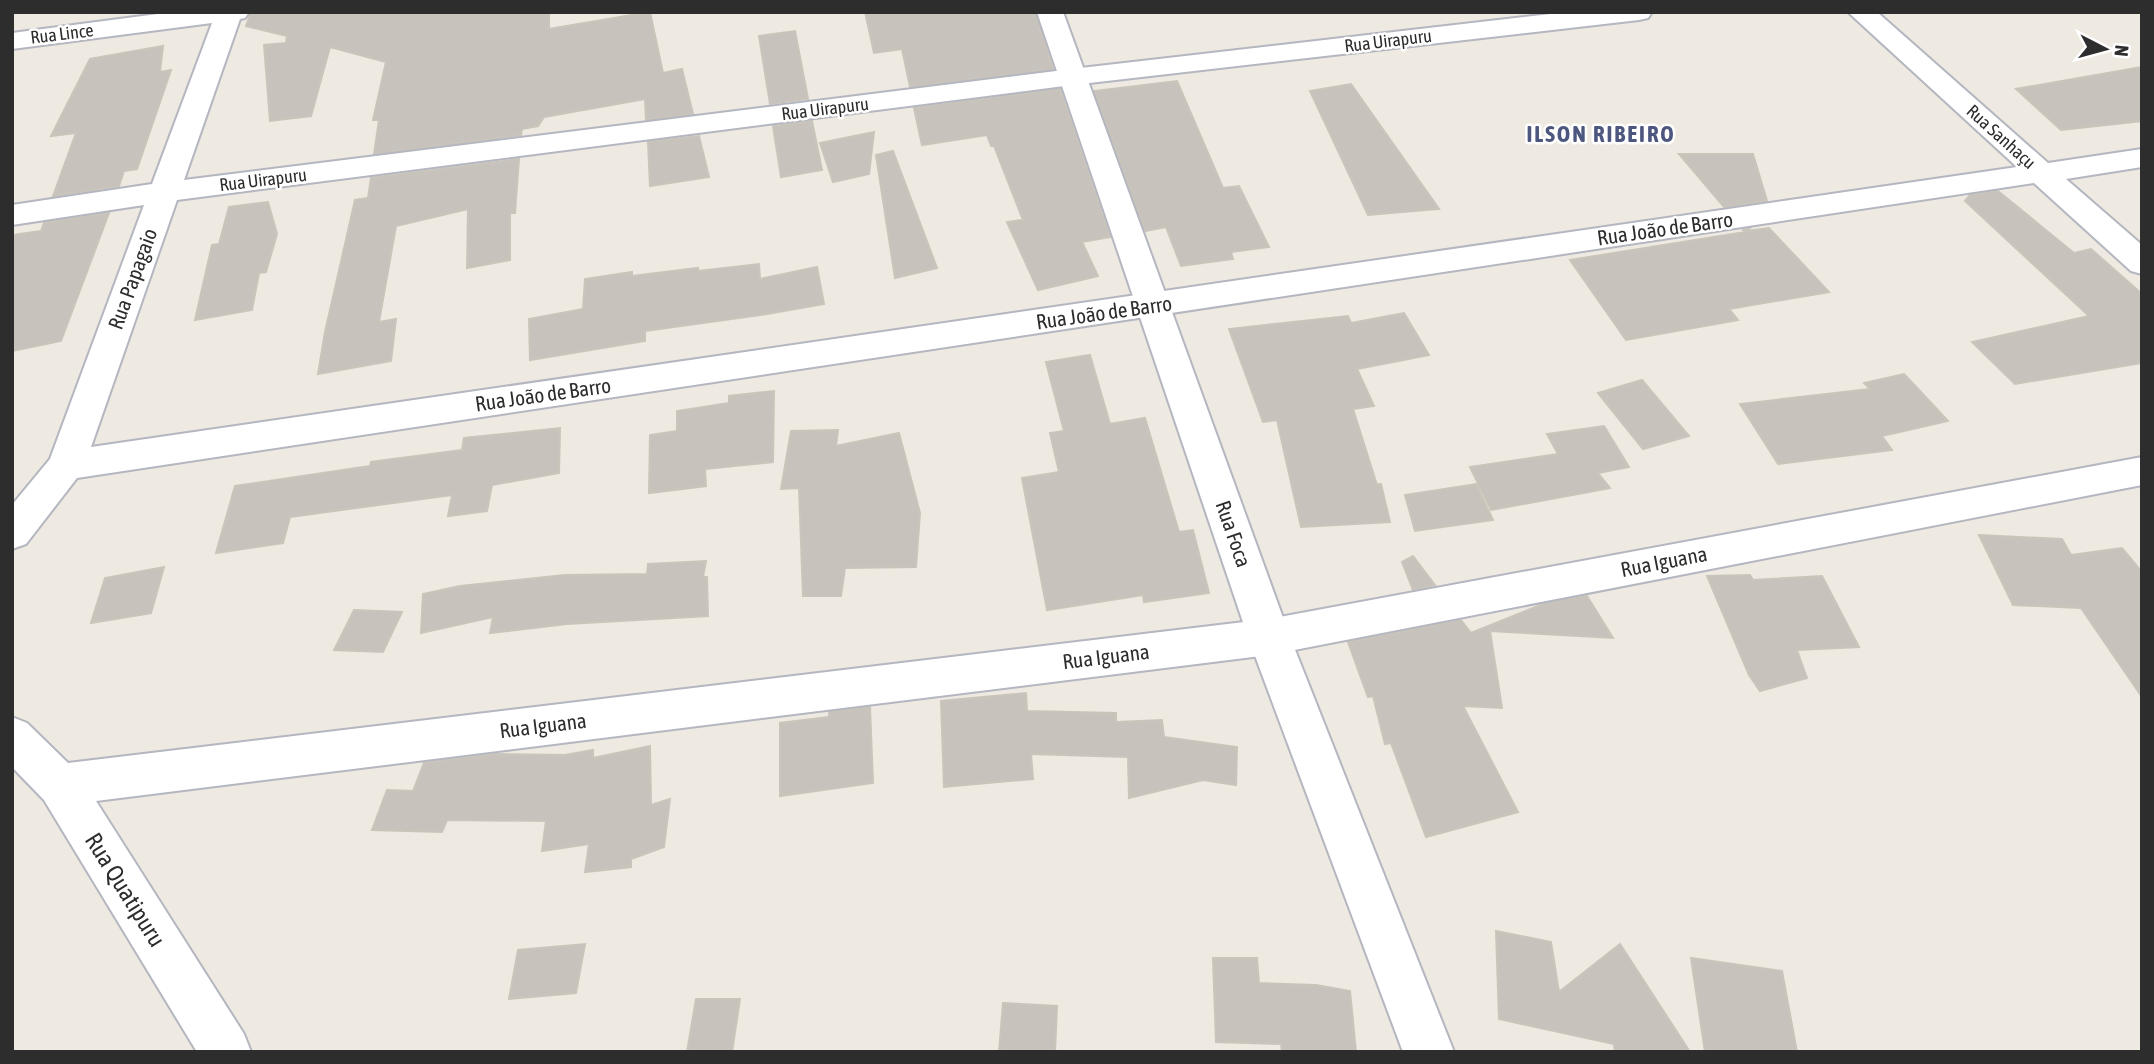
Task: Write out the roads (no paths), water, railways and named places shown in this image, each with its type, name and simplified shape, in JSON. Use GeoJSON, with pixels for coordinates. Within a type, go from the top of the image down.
{"type":"FeatureCollection","features":[{"type":"Feature","properties":{"kind":"street","name":"Rua Lince"},"geometry":{"type":"LineString","coordinates":[[12,41],[236,12]]}},
{"type":"Feature","properties":{"kind":"street","name":"Rua Foca"},"geometry":{"type":"LineString","coordinates":[[1050,12],[1269,637],[1429,1052]]}},
{"type":"Feature","properties":{"kind":"street","name":"Rua Uirapuru"},"geometry":{"type":"LineString","coordinates":[[12,215],[165,192],[1072,77],[1639,12]]}},
{"type":"Feature","properties":{"kind":"street","name":"Rua Sanhaçu"},"geometry":{"type":"LineString","coordinates":[[1861,12],[2142,263]]}},
{"type":"Feature","properties":{"kind":"street","name":"Rua Papagaio"},"geometry":{"type":"LineString","coordinates":[[12,533],[66,465],[229,13]]}},
{"type":"Feature","properties":{"kind":"street","name":"Rua João de Barro"},"geometry":{"type":"LineString","coordinates":[[66,465],[2142,158]]}},
{"type":"Feature","properties":{"kind":"street","name":"Rua Iguana"},"geometry":{"type":"LineString","coordinates":[[60,785],[1269,637],[2142,471]]}},
{"type":"Feature","properties":{"kind":"street","name":"Rua Quatipuru"},"geometry":{"type":"LineString","coordinates":[[12,737],[60,785],[226,1052]]}},
{"type":"Feature","properties":{"kind":"district","name":"ILSON RIBEIRO"},"geometry":{"type":"Point","coordinates":[1601,134]}}]}
